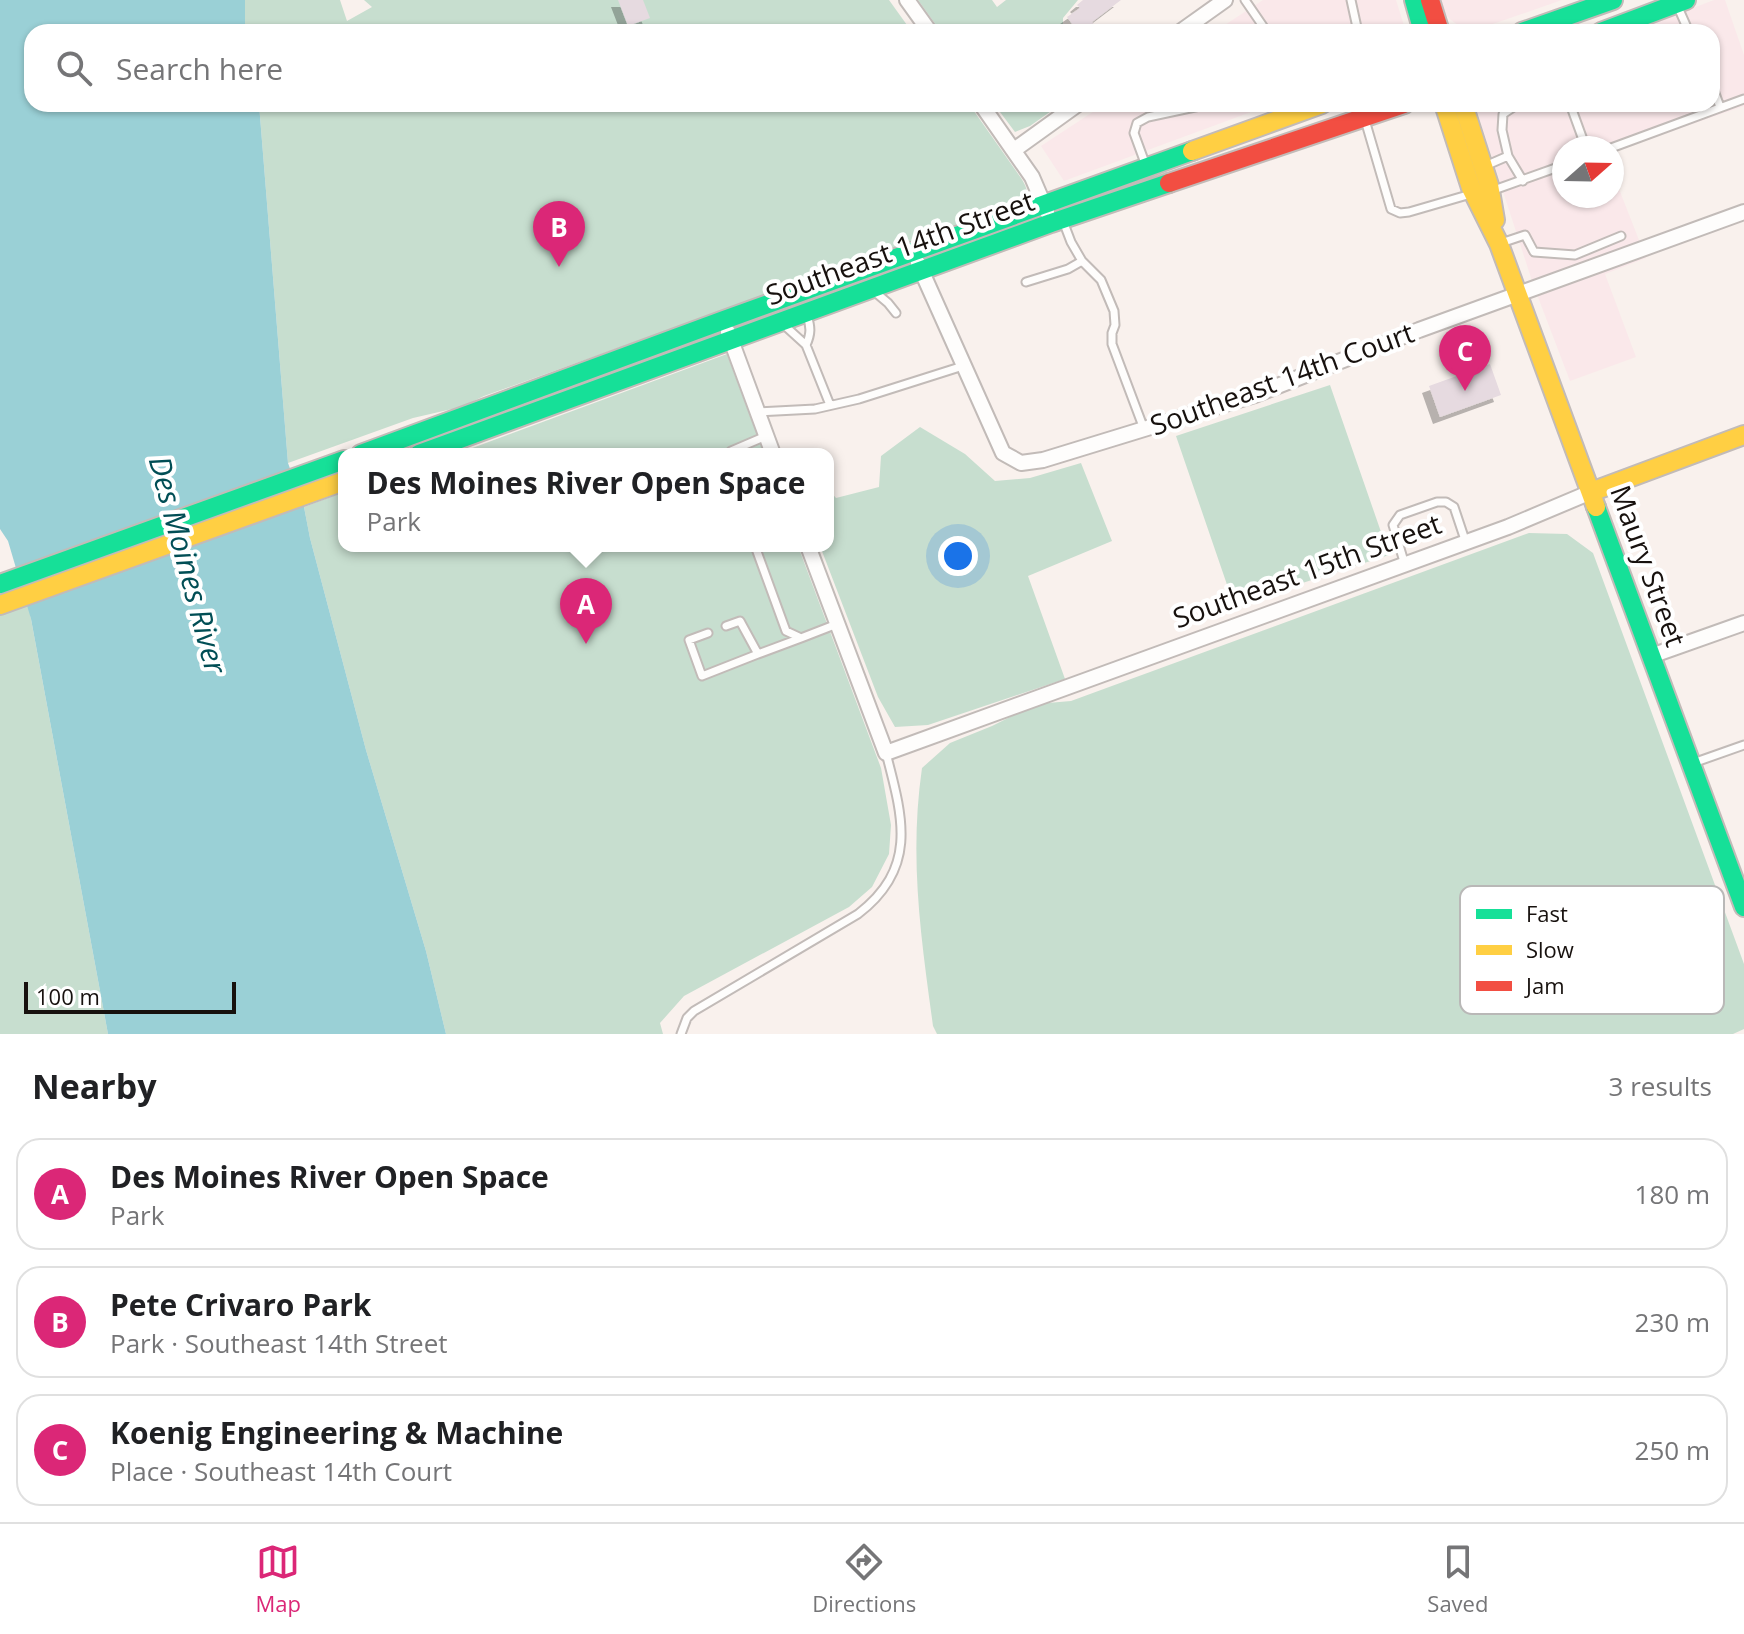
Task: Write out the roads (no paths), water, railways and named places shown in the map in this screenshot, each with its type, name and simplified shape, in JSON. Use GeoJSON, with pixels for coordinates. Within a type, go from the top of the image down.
{"type":"FeatureCollection","features":[{"type":"Feature","properties":{"kind":"main road"},"geometry":{"type":"LineString","coordinates":[[1414,0],[1421,24]]}},
{"type":"Feature","properties":{"kind":"main road"},"geometry":{"type":"LineString","coordinates":[[1430,0],[1438,24]]}},
{"type":"Feature","properties":{"kind":"main road"},"geometry":{"type":"LineString","coordinates":[[1545,24],[1613,0]]}},
{"type":"Feature","properties":{"kind":"main road"},"geometry":{"type":"LineString","coordinates":[[1622,24],[1681,2]]}},
{"type":"Feature","properties":{"kind":"main road","name":"Southeast 14th Street"},"geometry":{"type":"LineString","coordinates":[[378,448],[1045,205],[1284,112]]}},
{"type":"Feature","properties":{"kind":"main road","name":"Southeast 14th Street"},"geometry":{"type":"LineString","coordinates":[[436,448],[1057,221],[1382,112]]}},
{"type":"Feature","properties":{"kind":"main road","name":"Maury Street"},"geometry":{"type":"LineString","coordinates":[[1447,112],[1482,192],[1744,907]]}},
{"type":"Feature","properties":{"kind":"main road","name":"Maury Street"},"geometry":{"type":"LineString","coordinates":[[1466,112],[1483,166],[1482,192]]}},
{"type":"Feature","properties":{"kind":"main road","name":"Southeast 15th Street"},"geometry":{"type":"LineString","coordinates":[[1591,492],[1744,435]]}},
{"type":"Feature","properties":{"kind":"main road"},"geometry":{"type":"LineString","coordinates":[[0,584],[338,462]]}},
{"type":"Feature","properties":{"kind":"main road"},"geometry":{"type":"LineString","coordinates":[[1,604],[338,483]]}},
{"type":"Feature","properties":{"kind":"street"},"geometry":{"type":"LineString","coordinates":[[907,0],[924,24]]}},
{"type":"Feature","properties":{"kind":"street"},"geometry":{"type":"LineString","coordinates":[[1191,24],[1225,0]]}},
{"type":"Feature","properties":{"kind":"street"},"geometry":{"type":"LineString","coordinates":[[987,112],[1032,177],[1045,205],[1057,221]]}},
{"type":"Feature","properties":{"kind":"street"},"geometry":{"type":"LineString","coordinates":[[1014,150],[1067,112]]}},
{"type":"Feature","properties":{"kind":"street","name":"Southeast 14th Court"},"geometry":{"type":"LineString","coordinates":[[963,366],[1003,453],[1021,463],[1043,460],[1255,395],[1419,330],[1744,212]]}},
{"type":"Feature","properties":{"kind":"street"},"geometry":{"type":"LineString","coordinates":[[914,251],[963,366]]}},
{"type":"Feature","properties":{"kind":"street"},"geometry":{"type":"LineString","coordinates":[[724,320],[771,448]]}},
{"type":"Feature","properties":{"kind":"street","name":"Southeast 15th Street"},"geometry":{"type":"LineString","coordinates":[[886,753],[1466,543],[1591,492]]}},
{"type":"Feature","properties":{"kind":"street"},"geometry":{"type":"LineString","coordinates":[[810,552],[886,753]]}},
{"type":"Feature","properties":{"kind":"street"},"geometry":{"type":"LineString","coordinates":[[1651,656],[1744,623]]}},
{"type":"Feature","properties":{"kind":"lane"},"geometry":{"type":"LineString","coordinates":[[1245,0],[1262,24]]}},
{"type":"Feature","properties":{"kind":"lane"},"geometry":{"type":"LineString","coordinates":[[1351,0],[1356,24]]}},
{"type":"Feature","properties":{"kind":"lane"},"geometry":{"type":"LineString","coordinates":[[1681,2],[1687,24]]}},
{"type":"Feature","properties":{"kind":"lane"},"geometry":{"type":"LineString","coordinates":[[1720,107],[1744,99]]}},
{"type":"Feature","properties":{"kind":"lane"},"geometry":{"type":"LineString","coordinates":[[1147,167],[1134,133],[1137,123],[1171,112]]}},
{"type":"Feature","properties":{"kind":"lane"},"geometry":{"type":"LineString","coordinates":[[1506,112],[1503,114],[1502,130],[1508,156],[1523,181]]}},
{"type":"Feature","properties":{"kind":"lane"},"geometry":{"type":"LineString","coordinates":[[1573,112],[1582,136]]}},
{"type":"Feature","properties":{"kind":"lane"},"geometry":{"type":"LineString","coordinates":[[1624,143],[1707,112]]}},
{"type":"Feature","properties":{"kind":"lane"},"geometry":{"type":"LineString","coordinates":[[1365,118],[1391,209],[1400,213],[1523,181],[1552,170]]}},
{"type":"Feature","properties":{"kind":"lane"},"geometry":{"type":"LineString","coordinates":[[1483,166],[1508,156]]}},
{"type":"Feature","properties":{"kind":"lane"},"geometry":{"type":"LineString","coordinates":[[1057,221],[1082,261],[1101,280],[1114,311],[1112,344],[1144,429]]}},
{"type":"Feature","properties":{"kind":"lane"},"geometry":{"type":"LineString","coordinates":[[1499,244],[1525,235],[1534,252],[1575,255],[1621,236]]}},
{"type":"Feature","properties":{"kind":"lane"},"geometry":{"type":"LineString","coordinates":[[1026,282],[1068,269],[1082,261]]}},
{"type":"Feature","properties":{"kind":"lane"},"geometry":{"type":"LineString","coordinates":[[870,288],[896,313]]}},
{"type":"Feature","properties":{"kind":"lane"},"geometry":{"type":"LineString","coordinates":[[805,311],[811,327],[806,345]]}},
{"type":"Feature","properties":{"kind":"lane"},"geometry":{"type":"LineString","coordinates":[[780,321],[806,345],[830,405]]}},
{"type":"Feature","properties":{"kind":"lane"},"geometry":{"type":"LineString","coordinates":[[758,412],[815,409],[859,399],[963,366]]}},
{"type":"Feature","properties":{"kind":"lane"},"geometry":{"type":"LineString","coordinates":[[738,448],[766,436]]}},
{"type":"Feature","properties":{"kind":"lane"},"geometry":{"type":"LineString","coordinates":[[1405,565],[1393,525],[1400,515],[1437,502],[1446,502],[1454,507],[1466,543]]}},
{"type":"Feature","properties":{"kind":"lane"},"geometry":{"type":"LineString","coordinates":[[757,552],[786,631],[801,638]]}},
{"type":"Feature","properties":{"kind":"lane"},"geometry":{"type":"LineString","coordinates":[[726,626],[740,621],[758,654]]}},
{"type":"Feature","properties":{"kind":"lane"},"geometry":{"type":"LineString","coordinates":[[708,633],[689,640],[702,676],[838,624]]}},
{"type":"Feature","properties":{"kind":"lane"},"geometry":{"type":"LineString","coordinates":[[1691,764],[1744,745]]}},
{"type":"Feature","properties":{"kind":"lane"},"geometry":{"type":"LineString","coordinates":[[681,1034],[687,1018],[694,1011],[858,914],[886,888],[898,862],[902,834],[899,806],[886,753]]}},
{"type":"Feature","properties":{"kind":"water","name":"Des Moines River"},"geometry":{"type":"Polygon","coordinates":[[[0,0],[245,0],[245,24],[24,24],[24,112],[260,112],[288,463],[304,507],[366,750],[426,951],[446,1034],[108,1034],[31,619],[8,541],[0,529],[0,0]]]}},
{"type":"Feature","properties":{"kind":"place","name":"Pete Crivaro Park"},"geometry":{"type":"Point","coordinates":[559,267]}},
{"type":"Feature","properties":{"kind":"place","name":"Koenig Engineering & Machine"},"geometry":{"type":"Point","coordinates":[1465,391]}},
{"type":"Feature","properties":{"kind":"place","name":"Des Moines River Open Space"},"geometry":{"type":"Point","coordinates":[586,644]}}]}
